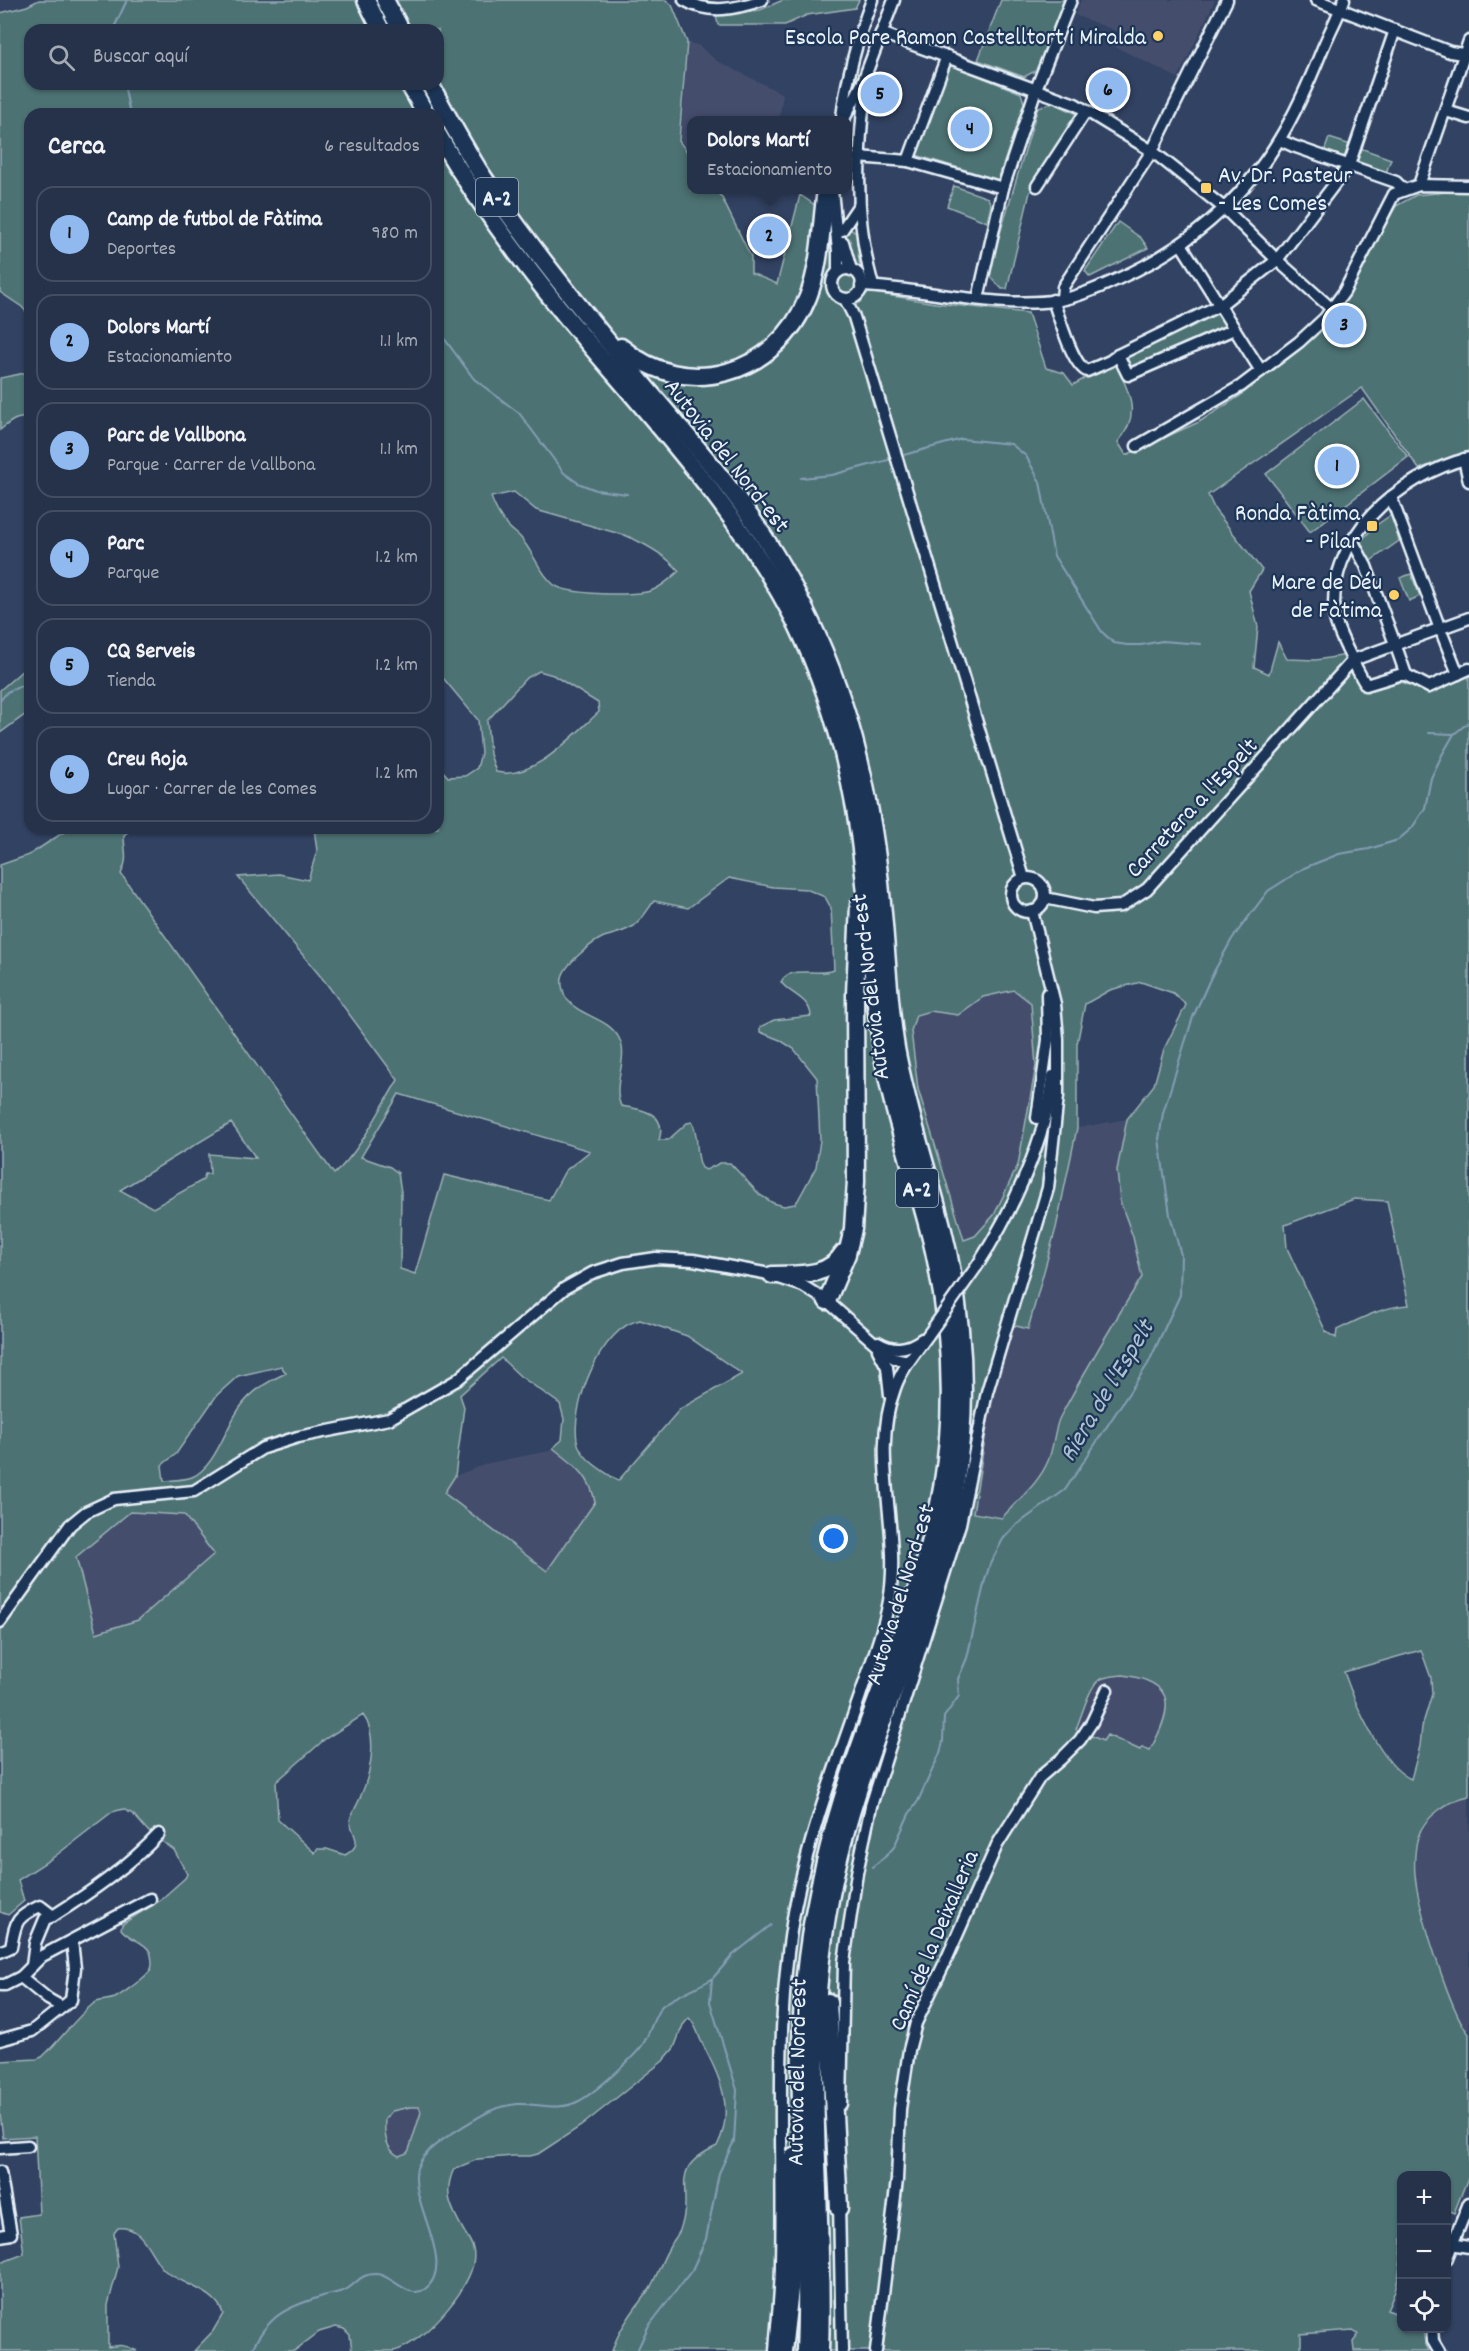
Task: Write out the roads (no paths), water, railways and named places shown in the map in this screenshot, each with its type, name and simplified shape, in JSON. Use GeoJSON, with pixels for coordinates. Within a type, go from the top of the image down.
{"type":"FeatureCollection","features":[{"type":"Feature","properties":{"kind":"highway"},"geometry":{"type":"LineString","coordinates":[[366,0],[378,24]]}},
{"type":"Feature","properties":{"kind":"highway"},"geometry":{"type":"LineString","coordinates":[[385,0],[397,24]]}},
{"type":"Feature","properties":{"kind":"highway"},"geometry":{"type":"LineString","coordinates":[[412,90],[423,108]]}},
{"type":"Feature","properties":{"kind":"highway","name":"Autovia del Nord-est"},"geometry":{"type":"LineString","coordinates":[[433,90],[444,108]]}},
{"type":"Feature","properties":{"kind":"highway","name":"Autovia del Nord-est"},"geometry":{"type":"LineString","coordinates":[[444,109],[495,194],[577,303],[703,455],[756,524],[796,592],[836,681],[855,737],[873,823],[892,1019],[901,1074],[942,1226],[959,1306],[964,1365],[964,1410],[959,1464],[948,1527],[921,1618],[866,1765],[845,1834],[822,1946],[816,2014],[815,2078],[821,2278],[820,2351]]}},
{"type":"Feature","properties":{"kind":"highway","name":"Autovia del Nord-est"},"geometry":{"type":"LineString","coordinates":[[444,145],[518,256],[579,332],[706,481],[752,544],[806,647],[834,721],[851,787],[864,868],[881,1047],[933,1249],[943,1299],[947,1333],[949,1419],[943,1482],[929,1549],[908,1616],[848,1781],[821,1878],[808,1956],[802,2027],[807,2273],[804,2351]]}},
{"type":"Feature","properties":{"kind":"highway"},"geometry":{"type":"LineString","coordinates":[[577,303],[631,356],[655,368],[675,374],[705,376],[726,373],[745,366],[766,354],[794,326],[808,296],[816,267],[825,194]]}},
{"type":"Feature","properties":{"kind":"highway"},"geometry":{"type":"LineString","coordinates":[[827,1301],[843,1265],[851,1236],[856,1181],[855,994],[859,894],[864,868]]}},
{"type":"Feature","properties":{"kind":"highway"},"geometry":{"type":"LineString","coordinates":[[772,1275],[805,1274],[826,1269],[840,1259],[851,1236]]}},
{"type":"Feature","properties":{"kind":"highway"},"geometry":{"type":"LineString","coordinates":[[836,1872],[827,2012],[839,2208]]}},
{"type":"Feature","properties":{"kind":"highway"},"geometry":{"type":"LineString","coordinates":[[783,2351],[792,2271],[795,2060],[802,2027]]}},
{"type":"Feature","properties":{"kind":"street"},"geometry":{"type":"LineString","coordinates":[[684,0],[708,9],[727,9],[762,0]]}},
{"type":"Feature","properties":{"kind":"street"},"geometry":{"type":"LineString","coordinates":[[837,116],[841,84],[865,0]]}},
{"type":"Feature","properties":{"kind":"street"},"geometry":{"type":"LineString","coordinates":[[843,116],[851,63],[872,0]]}},
{"type":"Feature","properties":{"kind":"street"},"geometry":{"type":"LineString","coordinates":[[844,116],[867,74],[894,0]]}},
{"type":"Feature","properties":{"kind":"street"},"geometry":{"type":"LineString","coordinates":[[978,299],[1003,188],[1036,89],[1071,0]]}},
{"type":"Feature","properties":{"kind":"street"},"geometry":{"type":"LineString","coordinates":[[1227,0],[1152,151],[1063,287],[1057,300],[1079,365],[1087,371],[1220,305],[1277,260],[1349,165],[1395,30]]}},
{"type":"Feature","properties":{"kind":"street"},"geometry":{"type":"LineString","coordinates":[[1316,0],[1342,5],[1395,30],[1450,52],[1467,55]]}},
{"type":"Feature","properties":{"kind":"street"},"geometry":{"type":"LineString","coordinates":[[861,285],[978,299],[1057,300],[1093,290],[1143,268],[1205,227],[1248,182],[1280,140],[1342,5]]}},
{"type":"Feature","properties":{"kind":"street"},"geometry":{"type":"LineString","coordinates":[[881,33],[1075,104],[1152,151],[1224,208],[1332,309]]}},
{"type":"Feature","properties":{"kind":"street"},"geometry":{"type":"LineString","coordinates":[[1419,185],[1467,55],[1469,41]]}},
{"type":"Feature","properties":{"kind":"street"},"geometry":{"type":"LineString","coordinates":[[908,161],[948,57]]}},
{"type":"Feature","properties":{"kind":"street"},"geometry":{"type":"LineString","coordinates":[[867,74],[859,138],[859,206],[864,255],[873,286]]}},
{"type":"Feature","properties":{"kind":"street"},"geometry":{"type":"LineString","coordinates":[[1037,186],[1086,111]]}},
{"type":"Feature","properties":{"kind":"street"},"geometry":{"type":"LineString","coordinates":[[1446,111],[1469,118]]}},
{"type":"Feature","properties":{"kind":"street"},"geometry":{"type":"LineString","coordinates":[[1280,140],[1396,182],[1404,190]]}},
{"type":"Feature","properties":{"kind":"street"},"geometry":{"type":"LineString","coordinates":[[858,157],[908,161],[1003,188]]}},
{"type":"Feature","properties":{"kind":"street"},"geometry":{"type":"LineString","coordinates":[[1137,446],[1209,406],[1299,342],[1332,309],[1344,292],[1394,194],[1419,185],[1469,186]]}},
{"type":"Feature","properties":{"kind":"street"},"geometry":{"type":"LineString","coordinates":[[832,194],[838,272],[833,279],[832,288],[837,295],[850,298]]}},
{"type":"Feature","properties":{"kind":"street"},"geometry":{"type":"LineString","coordinates":[[838,194],[844,249],[851,270]]}},
{"type":"Feature","properties":{"kind":"street"},"geometry":{"type":"LineString","coordinates":[[842,230],[859,206]]}},
{"type":"Feature","properties":{"kind":"street"},"geometry":{"type":"LineString","coordinates":[[1181,244],[1261,371]]}},
{"type":"Feature","properties":{"kind":"street"},"geometry":{"type":"LineString","coordinates":[[838,272],[851,270],[858,274],[861,285]]}},
{"type":"Feature","properties":{"kind":"street"},"geometry":{"type":"LineString","coordinates":[[850,298],[861,285]]}},
{"type":"Feature","properties":{"kind":"street"},"geometry":{"type":"LineString","coordinates":[[850,298],[876,393],[1024,878]]}},
{"type":"Feature","properties":{"kind":"street"},"geometry":{"type":"LineString","coordinates":[[1118,355],[1128,375],[1234,328]]}},
{"type":"Feature","properties":{"kind":"street"},"geometry":{"type":"LineString","coordinates":[[1469,481],[1467,459],[1419,479],[1391,497],[1370,516],[1352,540],[1340,570],[1335,608],[1336,621],[1366,686],[1399,675],[1406,675],[1429,687],[1469,669]]}},
{"type":"Feature","properties":{"kind":"street"},"geometry":{"type":"LineString","coordinates":[[1391,497],[1458,674]]}},
{"type":"Feature","properties":{"kind":"street"},"geometry":{"type":"LineString","coordinates":[[1352,540],[1366,566],[1406,675]]}},
{"type":"Feature","properties":{"kind":"street"},"geometry":{"type":"LineString","coordinates":[[1353,660],[1442,632],[1469,618]]}},
{"type":"Feature","properties":{"kind":"street","name":"Carretera a l'Espelt"},"geometry":{"type":"LineString","coordinates":[[1045,898],[1094,908],[1121,906],[1147,889],[1353,660]]}},
{"type":"Feature","properties":{"kind":"street"},"geometry":{"type":"LineString","coordinates":[[1024,878],[1035,879],[1043,886],[1045,898],[1040,908],[1032,911],[1021,910],[1013,902],[1014,886],[1024,878]]}},
{"type":"Feature","properties":{"kind":"street"},"geometry":{"type":"LineString","coordinates":[[842,2351],[839,2208],[844,1962],[857,1873],[871,1806],[960,1524],[987,1392],[1048,1188],[1058,1096],[1055,1010],[1046,963],[1032,911]]}},
{"type":"Feature","properties":{"kind":"street"},"geometry":{"type":"LineString","coordinates":[[1027,1166],[1044,1075],[1048,1040],[1046,963]]}},
{"type":"Feature","properties":{"kind":"street"},"geometry":{"type":"LineString","coordinates":[[890,1402],[908,1362],[977,1266],[1006,1218],[1043,1124],[1052,1083],[1055,1010]]}},
{"type":"Feature","properties":{"kind":"street"},"geometry":{"type":"LineString","coordinates":[[0,1622],[70,1525],[86,1512],[114,1499],[194,1491],[263,1448],[298,1437],[389,1419],[457,1380],[565,1288],[592,1273],[623,1263],[656,1258],[693,1260],[772,1275],[803,1286],[827,1301],[887,1354],[908,1362]]}},
{"type":"Feature","properties":{"kind":"street"},"geometry":{"type":"LineString","coordinates":[[870,1337],[888,1347],[902,1348],[916,1344],[928,1335]]}},
{"type":"Feature","properties":{"kind":"street"},"geometry":{"type":"LineString","coordinates":[[775,2351],[781,2264],[781,2080],[788,1952],[796,1905],[818,1820],[875,1650],[888,1603],[893,1569],[885,1464],[886,1427],[890,1402],[887,1367],[870,1337]]}},
{"type":"Feature","properties":{"kind":"street","name":"Camí de la Deixalleria"},"geometry":{"type":"LineString","coordinates":[[876,2351],[897,2180],[900,2109],[909,2050],[916,2023],[997,1845],[1040,1777],[1080,1740],[1092,1722],[1107,1690]]}},
{"type":"Feature","properties":{"kind":"street"},"geometry":{"type":"LineString","coordinates":[[32,1966],[38,1935],[45,1919],[98,1886],[143,1851],[159,1834]]}},
{"type":"Feature","properties":{"kind":"street"},"geometry":{"type":"LineString","coordinates":[[0,1984],[5,1985],[21,1977],[42,1956],[150,1899]]}},
{"type":"Feature","properties":{"kind":"street"},"geometry":{"type":"LineString","coordinates":[[0,1952],[11,1947],[15,1923],[26,1913],[40,1906],[53,1916]]}},
{"type":"Feature","properties":{"kind":"street"},"geometry":{"type":"LineString","coordinates":[[0,2040],[32,2031],[71,2000],[75,1968],[72,1941]]}},
{"type":"Feature","properties":{"kind":"street"},"geometry":{"type":"LineString","coordinates":[[21,1977],[62,2007]]}},
{"type":"Feature","properties":{"kind":"street"},"geometry":{"type":"LineString","coordinates":[[0,2148],[28,2146]]}},
{"type":"Feature","properties":{"kind":"street"},"geometry":{"type":"LineString","coordinates":[[0,2172],[6,2235]]}},
{"type":"Feature","properties":{"kind":"street"},"geometry":{"type":"LineString","coordinates":[[1469,2203],[1451,2244],[1469,2247]]}},
{"type":"Feature","properties":{"kind":"street"},"geometry":{"type":"LineString","coordinates":[[1432,2333],[1433,2341],[1439,2351]]}},
{"type":"Feature","properties":{"kind":"waterway"},"geometry":{"type":"LineString","coordinates":[[116,24],[127,0]]}},
{"type":"Feature","properties":{"kind":"waterway"},"geometry":{"type":"LineString","coordinates":[[125,90],[129,108]]}},
{"type":"Feature","properties":{"kind":"waterway"},"geometry":{"type":"LineString","coordinates":[[444,338],[474,379],[519,413],[564,473],[578,483],[596,490],[627,494]]}},
{"type":"Feature","properties":{"kind":"waterway"},"geometry":{"type":"LineString","coordinates":[[900,456],[962,439],[1011,444],[1026,456],[1040,482],[1054,556],[1102,632],[1114,643],[1127,645],[1162,641],[1201,644]]}},
{"type":"Feature","properties":{"kind":"waterway"},"geometry":{"type":"LineString","coordinates":[[801,478],[832,475],[892,459]]}},
{"type":"Feature","properties":{"kind":"waterway"},"geometry":{"type":"LineString","coordinates":[[0,701],[7,692],[24,685]]}},
{"type":"Feature","properties":{"kind":"waterway","name":"Riera de l'Espelt"},"geometry":{"type":"LineString","coordinates":[[872,1867],[894,1847],[940,1753],[944,1717],[959,1696],[958,1679],[967,1658],[985,1580],[990,1564],[1003,1539],[1015,1526],[1065,1490],[1148,1364],[1180,1295],[1181,1255],[1170,1215],[1159,1139],[1163,1113],[1193,1017],[1211,977],[1232,939],[1268,891],[1304,868],[1339,854],[1369,849],[1398,840],[1412,828],[1425,808],[1431,778],[1442,755],[1454,734],[1469,722]]}},
{"type":"Feature","properties":{"kind":"waterway"},"geometry":{"type":"LineString","coordinates":[[1429,733],[1453,734]]}},
{"type":"Feature","properties":{"kind":"waterway"},"geometry":{"type":"LineString","coordinates":[[637,2351],[648,2327],[692,2270],[706,2239],[719,2173],[734,2141],[737,2090],[710,2002],[712,1979],[733,1955],[771,1925]]}},
{"type":"Feature","properties":{"kind":"waterway"},"geometry":{"type":"LineString","coordinates":[[251,2351],[265,2328],[280,2314],[299,2304],[345,2290],[370,2274],[382,2275],[412,2292],[425,2289],[434,2278],[435,2249],[416,2182],[417,2168],[431,2148],[459,2129],[498,2108],[517,2104],[564,2106],[579,2101],[613,2075],[639,2050],[661,2007],[712,1979]]}},
{"type":"Feature","properties":{"kind":"place","name":"Escola Pare Ramon Castelltort i Miralda"},"geometry":{"type":"Point","coordinates":[1158,36]}},
{"type":"Feature","properties":{"kind":"place","name":"Creu Roja"},"geometry":{"type":"Point","coordinates":[1108,90]}},
{"type":"Feature","properties":{"kind":"place","name":"CQ Serveis"},"geometry":{"type":"Point","coordinates":[880,94]}},
{"type":"Feature","properties":{"kind":"place","name":"Parc"},"geometry":{"type":"Point","coordinates":[970,129]}},
{"type":"Feature","properties":{"kind":"place","name":"Av. Dr. Pasteur - Les Comes"},"geometry":{"type":"Point","coordinates":[1206,188]}},
{"type":"Feature","properties":{"kind":"place","name":"Dolors Martí"},"geometry":{"type":"Point","coordinates":[769,236]}},
{"type":"Feature","properties":{"kind":"place","name":"Parc de Vallbona"},"geometry":{"type":"Point","coordinates":[1344,325]}},
{"type":"Feature","properties":{"kind":"place","name":"Camp de futbol de Fàtima"},"geometry":{"type":"Point","coordinates":[1337,466]}},
{"type":"Feature","properties":{"kind":"place","name":"Ronda Fàtima - Pilar"},"geometry":{"type":"Point","coordinates":[1372,526]}},
{"type":"Feature","properties":{"kind":"place","name":"Mare de Déu de Fàtima"},"geometry":{"type":"Point","coordinates":[1394,595]}}]}
